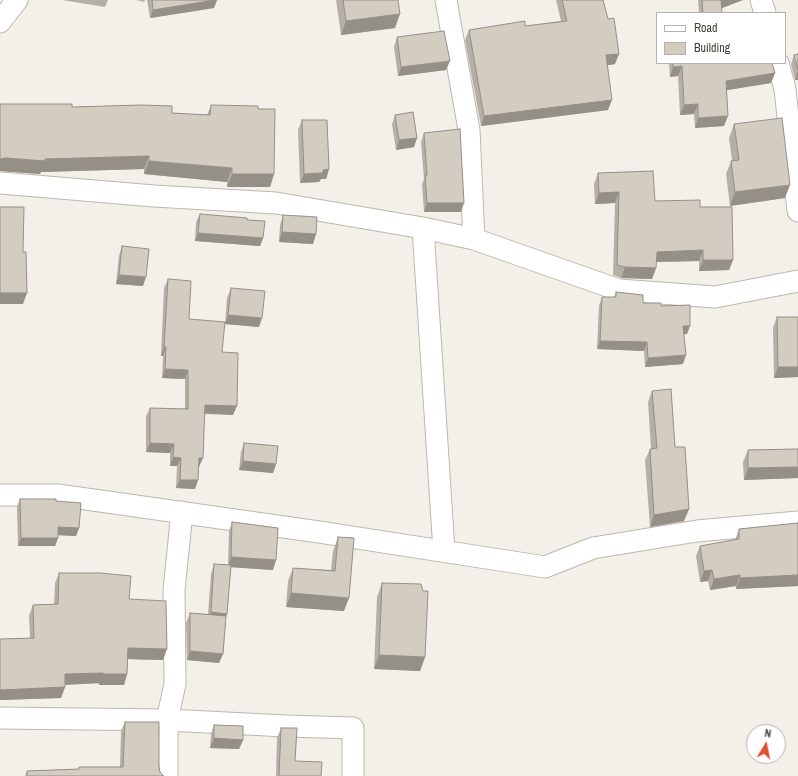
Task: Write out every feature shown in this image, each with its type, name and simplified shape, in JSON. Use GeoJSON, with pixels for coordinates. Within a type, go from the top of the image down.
{"type":"FeatureCollection","features":[{"type":"Feature","properties":{"kind":"street"},"geometry":{"type":"LineString","coordinates":[[0,22],[17,0]]}},
{"type":"Feature","properties":{"kind":"street"},"geometry":{"type":"LineString","coordinates":[[446,0],[469,130],[474,239]]}},
{"type":"Feature","properties":{"kind":"street"},"geometry":{"type":"LineString","coordinates":[[761,0],[765,12]]}},
{"type":"Feature","properties":{"kind":"street"},"geometry":{"type":"LineString","coordinates":[[778,64],[785,89],[798,211]]}},
{"type":"Feature","properties":{"kind":"street"},"geometry":{"type":"LineString","coordinates":[[0,183],[154,196],[276,204],[423,228],[474,239],[619,290],[715,297],[798,281]]}},
{"type":"Feature","properties":{"kind":"street"},"geometry":{"type":"LineString","coordinates":[[423,228],[444,551]]}},
{"type":"Feature","properties":{"kind":"street"},"geometry":{"type":"LineString","coordinates":[[0,495],[58,495],[182,512],[545,567],[593,548],[697,531],[798,522]]}},
{"type":"Feature","properties":{"kind":"street"},"geometry":{"type":"LineString","coordinates":[[167,776],[167,720],[175,684],[174,590],[182,512]]}},
{"type":"Feature","properties":{"kind":"street"},"geometry":{"type":"LineString","coordinates":[[0,718],[167,720],[353,728],[353,776]]}},
{"type":"Feature","properties":{"kind":"building"},"geometry":{"type":"Polygon","coordinates":[[[152,0],[215,0],[153,10],[152,0]]]}},
{"type":"Feature","properties":{"kind":"building"},"geometry":{"type":"Polygon","coordinates":[[[343,0],[398,0],[400,14],[346,21],[343,0]]]}},
{"type":"Feature","properties":{"kind":"building"},"geometry":{"type":"Polygon","coordinates":[[[562,0],[603,0],[608,19],[614,18],[619,54],[606,55],[612,100],[484,116],[469,30],[525,21],[525,26],[567,21],[562,0]]]}},
{"type":"Feature","properties":{"kind":"building"},"geometry":{"type":"Polygon","coordinates":[[[702,0],[721,0],[722,12],[703,12],[702,0]]]}},
{"type":"Feature","properties":{"kind":"building"},"geometry":{"type":"Polygon","coordinates":[[[444,31],[450,61],[401,67],[397,37],[444,31]]]}},
{"type":"Feature","properties":{"kind":"building"},"geometry":{"type":"Polygon","coordinates":[[[798,54],[798,70],[794,55],[798,54]]]}},
{"type":"Feature","properties":{"kind":"building"},"geometry":{"type":"Polygon","coordinates":[[[673,64],[772,64],[775,73],[726,81],[728,116],[698,118],[698,104],[684,105],[682,66],[673,67],[673,64]]]}},
{"type":"Feature","properties":{"kind":"building"},"geometry":{"type":"Polygon","coordinates":[[[0,104],[72,104],[72,107],[141,105],[172,106],[172,113],[210,115],[211,105],[258,106],[258,109],[275,109],[274,174],[232,174],[232,168],[149,161],[149,156],[45,159],[45,161],[6,158],[0,159],[0,104]]]}},
{"type":"Feature","properties":{"kind":"building"},"geometry":{"type":"Polygon","coordinates":[[[413,112],[417,138],[399,140],[395,115],[413,112]]]}},
{"type":"Feature","properties":{"kind":"building"},"geometry":{"type":"Polygon","coordinates":[[[782,118],[790,185],[735,192],[731,161],[739,160],[734,124],[782,118]]]}},
{"type":"Feature","properties":{"kind":"building"},"geometry":{"type":"Polygon","coordinates":[[[302,120],[327,120],[329,169],[323,170],[323,173],[304,174],[302,120]]]}},
{"type":"Feature","properties":{"kind":"building"},"geometry":{"type":"Polygon","coordinates":[[[460,129],[464,203],[427,203],[424,133],[460,129]]]}},
{"type":"Feature","properties":{"kind":"building"},"geometry":{"type":"Polygon","coordinates":[[[653,171],[655,201],[700,200],[700,207],[732,207],[733,260],[703,260],[703,250],[657,252],[656,268],[625,267],[617,265],[619,192],[599,193],[598,173],[653,171]]]}},
{"type":"Feature","properties":{"kind":"building"},"geometry":{"type":"Polygon","coordinates":[[[0,207],[24,207],[23,252],[26,252],[27,293],[0,293],[0,207]]]}},
{"type":"Feature","properties":{"kind":"building"},"geometry":{"type":"Polygon","coordinates":[[[200,214],[265,221],[263,238],[198,233],[200,214]]]}},
{"type":"Feature","properties":{"kind":"building"},"geometry":{"type":"Polygon","coordinates":[[[283,215],[317,217],[316,234],[282,232],[283,215]]]}},
{"type":"Feature","properties":{"kind":"building"},"geometry":{"type":"Polygon","coordinates":[[[122,246],[149,249],[146,277],[119,275],[122,246]]]}},
{"type":"Feature","properties":{"kind":"building"},"geometry":{"type":"Polygon","coordinates":[[[168,279],[191,281],[189,319],[225,322],[222,352],[238,353],[237,406],[205,405],[203,458],[199,458],[198,480],[180,480],[181,458],[173,457],[174,444],[150,443],[150,408],[188,409],[188,370],[165,369],[166,347],[164,347],[168,279]]]}},
{"type":"Feature","properties":{"kind":"building"},"geometry":{"type":"Polygon","coordinates":[[[231,288],[265,291],[262,318],[228,315],[231,288]]]}},
{"type":"Feature","properties":{"kind":"building"},"geometry":{"type":"Polygon","coordinates":[[[616,292],[643,295],[643,303],[661,303],[661,306],[690,305],[690,326],[683,326],[686,355],[648,358],[647,342],[600,341],[602,297],[616,297],[616,292]]]}},
{"type":"Feature","properties":{"kind":"building"},"geometry":{"type":"Polygon","coordinates":[[[777,317],[798,317],[798,367],[778,367],[777,317]]]}},
{"type":"Feature","properties":{"kind":"building"},"geometry":{"type":"Polygon","coordinates":[[[671,389],[675,447],[685,447],[689,509],[654,515],[650,449],[657,448],[652,391],[671,389]]]}},
{"type":"Feature","properties":{"kind":"building"},"geometry":{"type":"Polygon","coordinates":[[[244,443],[278,446],[276,464],[243,461],[244,443]]]}},
{"type":"Feature","properties":{"kind":"building"},"geometry":{"type":"Polygon","coordinates":[[[798,449],[798,467],[748,468],[748,450],[798,449]]]}},
{"type":"Feature","properties":{"kind":"building"},"geometry":{"type":"Polygon","coordinates":[[[20,499],[56,499],[56,501],[81,503],[79,528],[58,527],[58,538],[21,538],[20,499]]]}},
{"type":"Feature","properties":{"kind":"building"},"geometry":{"type":"Polygon","coordinates":[[[232,522],[278,528],[276,560],[231,557],[232,522]]]}},
{"type":"Feature","properties":{"kind":"building"},"geometry":{"type":"Polygon","coordinates":[[[798,523],[798,575],[740,578],[740,575],[714,579],[712,570],[704,571],[700,546],[739,539],[739,529],[798,523]]]}},
{"type":"Feature","properties":{"kind":"building"},"geometry":{"type":"Polygon","coordinates":[[[338,537],[354,538],[349,598],[291,593],[293,568],[335,571],[338,537]]]}},
{"type":"Feature","properties":{"kind":"building"},"geometry":{"type":"Polygon","coordinates":[[[214,564],[231,565],[227,614],[211,612],[214,564]]]}},
{"type":"Feature","properties":{"kind":"building"},"geometry":{"type":"Polygon","coordinates":[[[59,573],[100,573],[131,576],[129,599],[166,601],[167,649],[128,648],[127,674],[65,674],[65,687],[0,690],[0,639],[34,638],[33,605],[58,604],[59,573]]]}},
{"type":"Feature","properties":{"kind":"building"},"geometry":{"type":"Polygon","coordinates":[[[382,583],[421,584],[423,591],[428,591],[425,657],[379,655],[382,583]]]}},
{"type":"Feature","properties":{"kind":"building"},"geometry":{"type":"Polygon","coordinates":[[[190,613],[226,616],[223,654],[190,651],[190,613]]]}},
{"type":"Feature","properties":{"kind":"building"},"geometry":{"type":"Polygon","coordinates":[[[125,722],[159,722],[159,766],[160,772],[164,776],[27,776],[27,771],[79,769],[79,767],[123,767],[125,722]]]}},
{"type":"Feature","properties":{"kind":"building"},"geometry":{"type":"Polygon","coordinates":[[[214,725],[243,726],[243,740],[214,738],[214,725]]]}},
{"type":"Feature","properties":{"kind":"building"},"geometry":{"type":"Polygon","coordinates":[[[281,728],[297,728],[295,761],[322,762],[321,776],[279,776],[281,728]]]}}]}
